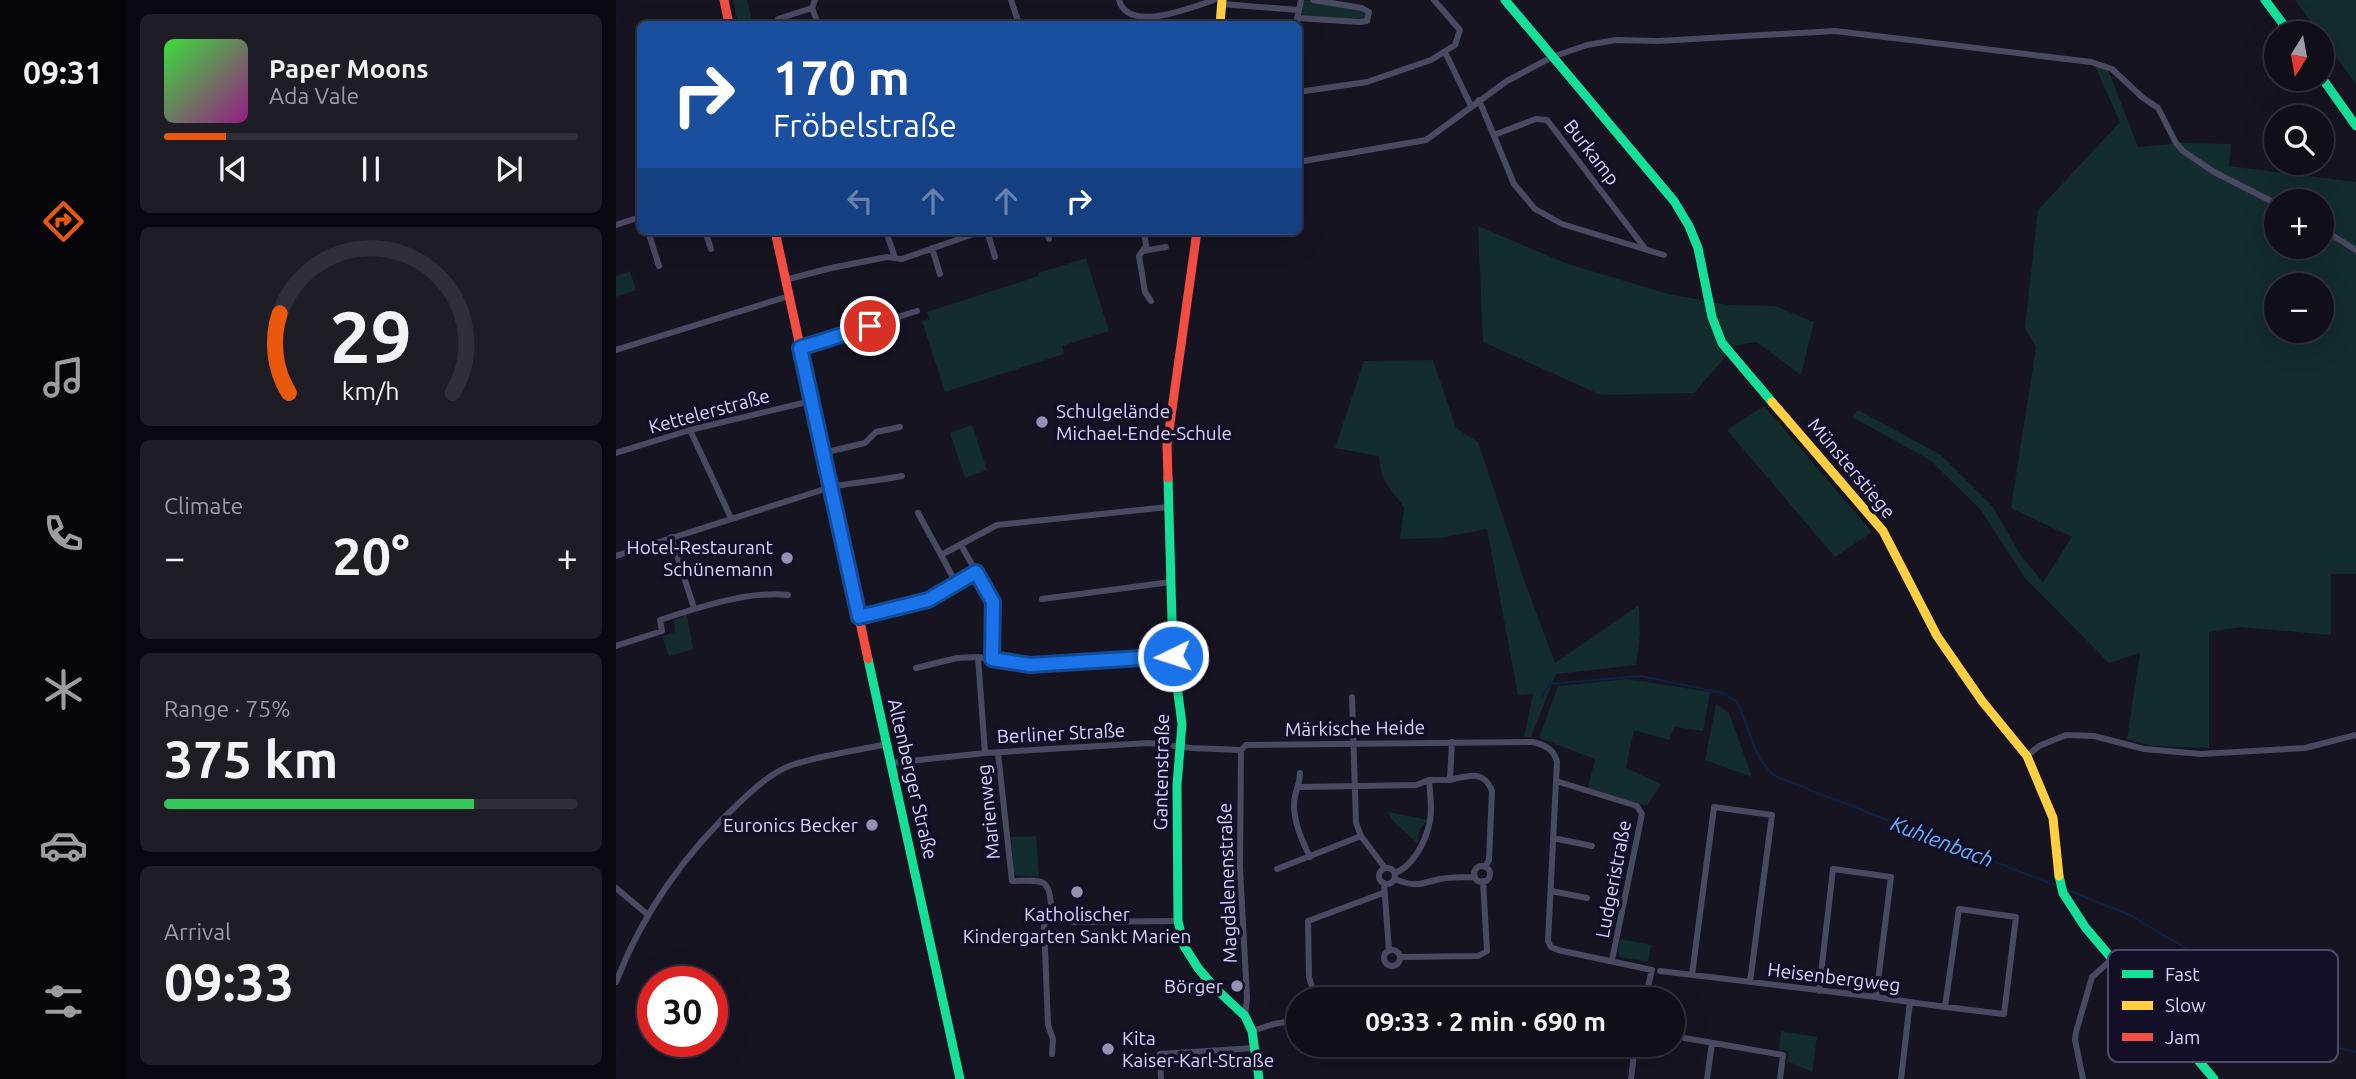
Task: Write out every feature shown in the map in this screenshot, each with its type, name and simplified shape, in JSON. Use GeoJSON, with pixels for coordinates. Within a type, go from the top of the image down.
{"type":"FeatureCollection","features":[{"type":"Feature","properties":{"kind":"main road"},"geometry":{"type":"LineString","coordinates":[[724,0],[728,21]]}},
{"type":"Feature","properties":{"kind":"main road","name":"Münsterstiege"},"geometry":{"type":"LineString","coordinates":[[1504,0],[1674,201],[1687,221],[1698,251],[1714,323],[1722,343],[1883,531],[1942,645],[1982,701],[2027,756],[2053,818],[2063,893],[2078,917],[2108,954]]}},
{"type":"Feature","properties":{"kind":"main road"},"geometry":{"type":"LineString","coordinates":[[2265,0],[2281,21]]}},
{"type":"Feature","properties":{"kind":"main road"},"geometry":{"type":"LineString","coordinates":[[2273,0],[2288,21]]}},
{"type":"Feature","properties":{"kind":"main road"},"geometry":{"type":"LineString","coordinates":[[1219,1],[1220,21]]}},
{"type":"Feature","properties":{"kind":"main road"},"geometry":{"type":"LineString","coordinates":[[2334,85],[2356,116]]}},
{"type":"Feature","properties":{"kind":"main road"},"geometry":{"type":"LineString","coordinates":[[2331,91],[2356,126]]}},
{"type":"Feature","properties":{"kind":"main road","name":"Altenberger Straße"},"geometry":{"type":"LineString","coordinates":[[776,235],[960,1079]]}},
{"type":"Feature","properties":{"kind":"main road","name":"Gantenstraße"},"geometry":{"type":"LineString","coordinates":[[1196,235],[1168,430],[1173,656],[1182,724],[1177,785],[1178,921],[1184,946],[1198,968],[1245,1016],[1252,1031],[1259,1079]]}},
{"type":"Feature","properties":{"kind":"main road","name":"Münsterstiege"},"geometry":{"type":"LineString","coordinates":[[2200,1062],[2214,1079]]}},
{"type":"Feature","properties":{"kind":"street"},"geometry":{"type":"LineString","coordinates":[[815,0],[812,8],[817,21]]}},
{"type":"Feature","properties":{"kind":"street"},"geometry":{"type":"LineString","coordinates":[[1011,0],[1018,21]]}},
{"type":"Feature","properties":{"kind":"street"},"geometry":{"type":"LineString","coordinates":[[1119,0],[1129,13],[1146,17],[1170,14],[1219,1],[1297,17],[1367,21],[1369,12],[1362,8],[1313,0]]}},
{"type":"Feature","properties":{"kind":"street"},"geometry":{"type":"LineString","coordinates":[[1297,17],[1301,0]]}},
{"type":"Feature","properties":{"kind":"street"},"geometry":{"type":"LineString","coordinates":[[1302,91],[1367,82],[1430,60],[1455,45],[1460,30],[1434,0]]}},
{"type":"Feature","properties":{"kind":"street"},"geometry":{"type":"LineString","coordinates":[[778,19],[812,8]]}},
{"type":"Feature","properties":{"kind":"street"},"geometry":{"type":"LineString","coordinates":[[1302,161],[1426,140],[1507,81],[1552,57],[1587,45],[1616,40],[1658,41],[1835,31],[2091,62],[2112,69],[2141,97],[2158,108],[2183,151],[2214,172],[2264,197]]}},
{"type":"Feature","properties":{"kind":"street"},"geometry":{"type":"LineString","coordinates":[[1445,51],[1471,106]]}},
{"type":"Feature","properties":{"kind":"street"},"geometry":{"type":"LineString","coordinates":[[1479,100],[1514,184],[1535,209],[1562,224],[1664,255]]}},
{"type":"Feature","properties":{"kind":"street","name":"Burkamp"},"geometry":{"type":"LineString","coordinates":[[1494,135],[1536,119],[1547,120],[1645,249]]}},
{"type":"Feature","properties":{"kind":"street"},"geometry":{"type":"LineString","coordinates":[[616,225],[637,218]]}},
{"type":"Feature","properties":{"kind":"street"},"geometry":{"type":"LineString","coordinates":[[649,235],[659,266]]}},
{"type":"Feature","properties":{"kind":"street"},"geometry":{"type":"LineString","coordinates":[[706,235],[711,249]]}},
{"type":"Feature","properties":{"kind":"street"},"geometry":{"type":"LineString","coordinates":[[887,235],[895,258]]}},
{"type":"Feature","properties":{"kind":"street"},"geometry":{"type":"LineString","coordinates":[[785,280],[887,257],[902,259],[966,235]]}},
{"type":"Feature","properties":{"kind":"street"},"geometry":{"type":"LineString","coordinates":[[986,235],[995,257]]}},
{"type":"Feature","properties":{"kind":"street"},"geometry":{"type":"LineString","coordinates":[[1145,235],[1146,246],[1139,256],[1145,292],[1151,301]]}},
{"type":"Feature","properties":{"kind":"street"},"geometry":{"type":"LineString","coordinates":[[2334,236],[2356,250]]}},
{"type":"Feature","properties":{"kind":"street"},"geometry":{"type":"LineString","coordinates":[[1143,251],[1166,247]]}},
{"type":"Feature","properties":{"kind":"street"},"geometry":{"type":"LineString","coordinates":[[932,248],[940,274]]}},
{"type":"Feature","properties":{"kind":"street"},"geometry":{"type":"LineString","coordinates":[[616,350],[789,296]]}},
{"type":"Feature","properties":{"kind":"street"},"geometry":{"type":"LineString","coordinates":[[800,348],[917,311]]}},
{"type":"Feature","properties":{"kind":"street","name":"Kettelerstraße"},"geometry":{"type":"LineString","coordinates":[[616,453],[690,430],[811,401]]}},
{"type":"Feature","properties":{"kind":"street"},"geometry":{"type":"LineString","coordinates":[[823,453],[865,443],[876,432],[900,427]]}},
{"type":"Feature","properties":{"kind":"street"},"geometry":{"type":"LineString","coordinates":[[690,430],[730,518]]}},
{"type":"Feature","properties":{"kind":"street"},"geometry":{"type":"LineString","coordinates":[[616,545],[618,555],[831,487],[902,476]]}},
{"type":"Feature","properties":{"kind":"street"},"geometry":{"type":"LineString","coordinates":[[941,555],[990,528],[1168,507]]}},
{"type":"Feature","properties":{"kind":"street"},"geometry":{"type":"LineString","coordinates":[[918,513],[956,583]]}},
{"type":"Feature","properties":{"kind":"street"},"geometry":{"type":"LineString","coordinates":[[671,537],[694,608]]}},
{"type":"Feature","properties":{"kind":"street"},"geometry":{"type":"LineString","coordinates":[[961,545],[993,602],[992,659]]}},
{"type":"Feature","properties":{"kind":"street"},"geometry":{"type":"LineString","coordinates":[[859,617],[928,600],[976,572]]}},
{"type":"Feature","properties":{"kind":"street"},"geometry":{"type":"LineString","coordinates":[[1042,599],[1171,582]]}},
{"type":"Feature","properties":{"kind":"street"},"geometry":{"type":"LineString","coordinates":[[616,646],[662,631],[660,620],[694,608],[771,593],[788,595]]}},
{"type":"Feature","properties":{"kind":"street"},"geometry":{"type":"LineString","coordinates":[[916,668],[957,658],[978,657],[1030,665],[1173,656]]}},
{"type":"Feature","properties":{"kind":"street","name":"Berliner Straße"},"geometry":{"type":"LineString","coordinates":[[978,657],[985,753]]}},
{"type":"Feature","properties":{"kind":"street"},"geometry":{"type":"LineString","coordinates":[[1353,697],[1356,823],[1361,836],[1385,869]]}},
{"type":"Feature","properties":{"kind":"street"},"geometry":{"type":"LineString","coordinates":[[2027,756],[2039,747],[2066,735],[2094,736],[2144,750],[2201,754],[2305,748],[2356,735]]}},
{"type":"Feature","properties":{"kind":"street"},"geometry":{"type":"LineString","coordinates":[[1450,780],[1451,742]]}},
{"type":"Feature","properties":{"kind":"street","name":"Märkische Heide"},"geometry":{"type":"LineString","coordinates":[[1181,745],[1241,750],[1246,745],[1533,742]]}},
{"type":"Feature","properties":{"kind":"street","name":"Ludgeristraße"},"geometry":{"type":"LineString","coordinates":[[1533,742],[1542,744],[1556,755],[1548,941],[1551,947],[1652,970],[1648,987]]}},
{"type":"Feature","properties":{"kind":"street","name":"Berliner Straße"},"geometry":{"type":"LineString","coordinates":[[891,763],[985,753],[1149,743],[1181,745]]}},
{"type":"Feature","properties":{"kind":"street"},"geometry":{"type":"LineString","coordinates":[[616,982],[647,914],[679,866],[714,826],[770,777],[791,765],[887,744]]}},
{"type":"Feature","properties":{"kind":"street","name":"Magdalenenstraße"},"geometry":{"type":"LineString","coordinates":[[1241,750],[1240,868],[1247,998],[1245,1016]]}},
{"type":"Feature","properties":{"kind":"street","name":"Marienweg"},"geometry":{"type":"LineString","coordinates":[[998,753],[1012,881],[1041,881],[1046,884],[1051,907],[1058,915]]}},
{"type":"Feature","properties":{"kind":"street"},"geometry":{"type":"LineString","coordinates":[[1300,774],[1300,787],[1295,796],[1296,823],[1310,857]]}},
{"type":"Feature","properties":{"kind":"street"},"geometry":{"type":"LineString","coordinates":[[1300,787],[1416,785],[1429,780],[1480,776],[1489,781],[1492,791],[1489,860],[1485,866],[1475,871],[1475,877]]}},
{"type":"Feature","properties":{"kind":"street"},"geometry":{"type":"LineString","coordinates":[[1429,780],[1430,823],[1421,847],[1404,870],[1395,876],[1390,883],[1384,883],[1380,879],[1380,873],[1391,869],[1395,876],[1412,885],[1439,879],[1475,877],[1483,881],[1490,877],[1490,871],[1485,866]]}},
{"type":"Feature","properties":{"kind":"street","name":"Ludgeristraße"},"geometry":{"type":"LineString","coordinates":[[1556,781],[1637,806],[1642,814],[1612,960]]}},
{"type":"Feature","properties":{"kind":"street"},"geometry":{"type":"LineString","coordinates":[[1692,975],[1714,807],[1772,815],[1750,982]]}},
{"type":"Feature","properties":{"kind":"street"},"geometry":{"type":"LineString","coordinates":[[1277,869],[1361,836]]}},
{"type":"Feature","properties":{"kind":"street","name":"Ludgeristraße"},"geometry":{"type":"LineString","coordinates":[[1553,838],[1592,846]]}},
{"type":"Feature","properties":{"kind":"street"},"geometry":{"type":"LineString","coordinates":[[1819,991],[1833,869],[1891,877],[1876,997]]}},
{"type":"Feature","properties":{"kind":"street"},"geometry":{"type":"LineString","coordinates":[[1400,957],[1478,956],[1487,951],[1483,881]]}},
{"type":"Feature","properties":{"kind":"street"},"geometry":{"type":"LineString","coordinates":[[1384,883],[1388,951]]}},
{"type":"Feature","properties":{"kind":"street"},"geometry":{"type":"LineString","coordinates":[[616,888],[647,914]]}},
{"type":"Feature","properties":{"kind":"street","name":"Ludgeristraße"},"geometry":{"type":"LineString","coordinates":[[1551,891],[1587,898]]}},
{"type":"Feature","properties":{"kind":"street"},"geometry":{"type":"LineString","coordinates":[[1311,987],[1308,921],[1383,894]]}},
{"type":"Feature","properties":{"kind":"street","name":"Heisenbergweg"},"geometry":{"type":"LineString","coordinates":[[1660,971],[1876,997],[1945,1007],[2004,1014],[2016,917],[1959,909],[1945,1007]]}},
{"type":"Feature","properties":{"kind":"street"},"geometry":{"type":"LineString","coordinates":[[1052,1054],[1053,1040],[1048,1025],[1045,923],[1058,915],[1074,922],[1178,921]]}},
{"type":"Feature","properties":{"kind":"street"},"geometry":{"type":"LineString","coordinates":[[1395,950],[1400,957],[1395,965],[1389,965],[1384,955],[1395,950]]}},
{"type":"Feature","properties":{"kind":"street"},"geometry":{"type":"LineString","coordinates":[[2083,1079],[2075,1040],[2076,1032],[2092,977],[2108,963]]}},
{"type":"Feature","properties":{"kind":"street"},"geometry":{"type":"LineString","coordinates":[[1902,1079],[1910,1002]]}},
{"type":"Feature","properties":{"kind":"street"},"geometry":{"type":"LineString","coordinates":[[1252,1031],[1286,1022]]}},
{"type":"Feature","properties":{"kind":"street"},"geometry":{"type":"LineString","coordinates":[[1685,1038],[1783,1055],[1780,1079]]}},
{"type":"Feature","properties":{"kind":"street"},"geometry":{"type":"LineString","coordinates":[[1707,1079],[1712,1043]]}},
{"type":"Feature","properties":{"kind":"street"},"geometry":{"type":"LineString","coordinates":[[1161,1079],[1160,1054],[1255,1048]]}},
{"type":"Feature","properties":{"kind":"street"},"geometry":{"type":"LineString","coordinates":[[1631,1079],[1634,1057]]}},
{"type":"Feature","properties":{"kind":"green space"},"geometry":{"type":"Polygon","coordinates":[[[733,0],[747,0],[752,21],[737,21],[733,0]]]}},
{"type":"Feature","properties":{"kind":"green space"},"geometry":{"type":"Polygon","coordinates":[[[1303,0],[1367,12],[1365,19],[1299,16],[1303,0]]]}},
{"type":"Feature","properties":{"kind":"green space"},"geometry":{"type":"Polygon","coordinates":[[[2295,0],[2356,0],[2356,84],[2334,54],[2334,21],[2310,21],[2295,0]]]}},
{"type":"Feature","properties":{"kind":"green space"},"geometry":{"type":"Polygon","coordinates":[[[2095,66],[2108,69],[2138,147],[2181,143],[2231,144],[2229,166],[2264,170],[2264,175],[2300,175],[2356,182],[2356,574],[2331,574],[2331,635],[2241,627],[2209,632],[2209,748],[2152,746],[2127,739],[2140,653],[2109,663],[2025,578],[1981,510],[1930,460],[1852,417],[1858,410],[1941,455],[1993,507],[2021,556],[2043,582],[2072,537],[2011,508],[2036,347],[2025,328],[2038,210],[2120,122],[2095,66]]]}},
{"type":"Feature","properties":{"kind":"green space"},"geometry":{"type":"Polygon","coordinates":[[[1478,226],[1565,263],[1668,294],[1729,305],[1775,306],[1814,322],[1801,375],[1757,342],[1736,345],[1694,393],[1601,395],[1483,342],[1478,226]]]}},
{"type":"Feature","properties":{"kind":"green space"},"geometry":{"type":"Polygon","coordinates":[[[1086,258],[1109,331],[1062,346],[1064,354],[945,392],[922,321],[929,319],[927,312],[1086,258]]]}},
{"type":"Feature","properties":{"kind":"green space"},"geometry":{"type":"Polygon","coordinates":[[[630,271],[636,290],[616,297],[616,276],[630,271]]]}},
{"type":"Feature","properties":{"kind":"green space"},"geometry":{"type":"Polygon","coordinates":[[[1433,360],[1456,428],[1478,442],[1555,663],[1639,605],[1640,635],[1636,665],[1556,674],[1531,737],[1524,737],[1533,694],[1518,695],[1487,529],[1440,538],[1400,539],[1404,507],[1384,478],[1379,456],[1335,448],[1364,361],[1433,360]]]}},
{"type":"Feature","properties":{"kind":"green space"},"geometry":{"type":"Polygon","coordinates":[[[1764,406],[1872,532],[1835,557],[1727,430],[1764,406]]]}},
{"type":"Feature","properties":{"kind":"green space"},"geometry":{"type":"Polygon","coordinates":[[[972,425],[987,470],[965,478],[950,433],[972,425]]]}},
{"type":"Feature","properties":{"kind":"green space"},"geometry":{"type":"Polygon","coordinates":[[[687,615],[693,649],[669,656],[662,636],[675,632],[674,620],[687,615]]]}},
{"type":"Feature","properties":{"kind":"green space"},"geometry":{"type":"Polygon","coordinates":[[[1628,679],[1710,692],[1703,731],[1675,727],[1669,740],[1634,730],[1626,768],[1661,784],[1647,806],[1588,788],[1595,759],[1539,738],[1558,686],[1628,679]]]}},
{"type":"Feature","properties":{"kind":"green space"},"geometry":{"type":"Polygon","coordinates":[[[1716,704],[1729,713],[1752,777],[1705,760],[1716,704]]]}},
{"type":"Feature","properties":{"kind":"green space"},"geometry":{"type":"Polygon","coordinates":[[[1388,812],[1428,820],[1419,830],[1418,844],[1393,821],[1388,812]]]}},
{"type":"Feature","properties":{"kind":"green space"},"geometry":{"type":"Polygon","coordinates":[[[1036,836],[1039,876],[1017,876],[1014,873],[1011,837],[1036,836]]]}},
{"type":"Feature","properties":{"kind":"green space"},"geometry":{"type":"Polygon","coordinates":[[[1620,939],[1651,945],[1648,962],[1620,957],[1620,939]]]}},
{"type":"Feature","properties":{"kind":"green space"},"geometry":{"type":"Polygon","coordinates":[[[1781,1031],[1817,1037],[1812,1072],[1787,1061],[1789,1051],[1779,1049],[1781,1031]]]}},
{"type":"Feature","properties":{"kind":"waterway","name":"Kuhlenbach"},"geometry":{"type":"LineString","coordinates":[[1542,697],[1550,684],[1641,676],[1722,693],[1736,701],[1758,754],[1769,771],[1777,777],[2057,886]]}},
{"type":"Feature","properties":{"kind":"waterway","name":"Kuhlenbach"},"geometry":{"type":"LineString","coordinates":[[2065,889],[2130,915],[2189,950]]}},
{"type":"Feature","properties":{"kind":"waterway","name":"Kuhlenbach"},"geometry":{"type":"LineString","coordinates":[[2338,1048],[2356,1052]]}},
{"type":"Feature","properties":{"kind":"traffic: fast"},"geometry":{"type":"LineString","coordinates":[[1505,0],[1674,201],[1698,248],[1712,317],[1722,343],[1772,402]]}},
{"type":"Feature","properties":{"kind":"traffic: fast"},"geometry":{"type":"LineString","coordinates":[[2265,0],[2281,21]]}},
{"type":"Feature","properties":{"kind":"traffic: fast"},"geometry":{"type":"LineString","coordinates":[[2331,91],[2356,126]]}},
{"type":"Feature","properties":{"kind":"traffic: fast"},"geometry":{"type":"LineString","coordinates":[[1168,478],[1173,656],[1182,724],[1177,785],[1178,921],[1184,946],[1198,968],[1245,1016],[1252,1031],[1259,1079]]}},
{"type":"Feature","properties":{"kind":"traffic: fast"},"geometry":{"type":"LineString","coordinates":[[868,659],[960,1079]]}},
{"type":"Feature","properties":{"kind":"traffic: fast"},"geometry":{"type":"LineString","coordinates":[[2059,876],[2063,893],[2085,927],[2108,954]]}},
{"type":"Feature","properties":{"kind":"traffic: fast"},"geometry":{"type":"LineString","coordinates":[[2200,1062],[2214,1079]]}},
{"type":"Feature","properties":{"kind":"traffic: slow"},"geometry":{"type":"LineString","coordinates":[[1220,21],[1222,0]]}},
{"type":"Feature","properties":{"kind":"traffic: slow"},"geometry":{"type":"LineString","coordinates":[[1772,402],[1883,531],[1937,636],[1982,701],[2027,756],[2053,818],[2059,876]]}},
{"type":"Feature","properties":{"kind":"traffic: jam"},"geometry":{"type":"LineString","coordinates":[[724,0],[728,21]]}},
{"type":"Feature","properties":{"kind":"traffic: jam"},"geometry":{"type":"LineString","coordinates":[[776,235],[868,659]]}},
{"type":"Feature","properties":{"kind":"traffic: jam"},"geometry":{"type":"LineString","coordinates":[[1168,478],[1167,445],[1196,235]]}},
{"type":"Feature","properties":{"kind":"place","name":"Schulgelände Michael-Ende-Schule"},"geometry":{"type":"Point","coordinates":[1042,422]}},
{"type":"Feature","properties":{"kind":"place","name":"Hotel-Restaurant Schünemann"},"geometry":{"type":"Point","coordinates":[787,558]}},
{"type":"Feature","properties":{"kind":"place","name":"Euronics Becker"},"geometry":{"type":"Point","coordinates":[872,825]}},
{"type":"Feature","properties":{"kind":"place","name":"Katholischer Kindergarten Sankt Marien"},"geometry":{"type":"Point","coordinates":[1077,892]}},
{"type":"Feature","properties":{"kind":"place","name":"Börger"},"geometry":{"type":"Point","coordinates":[1237,986]}},
{"type":"Feature","properties":{"kind":"place","name":"Kita Kaiser-Karl-Straße"},"geometry":{"type":"Point","coordinates":[1108,1049]}},
{"type":"Feature","properties":{"kind":"route"},"geometry":{"type":"LineString","coordinates":[[870,326],[800,348],[859,617],[928,600],[976,572],[993,602],[992,659],[1030,665],[1173,656]]}}]}
